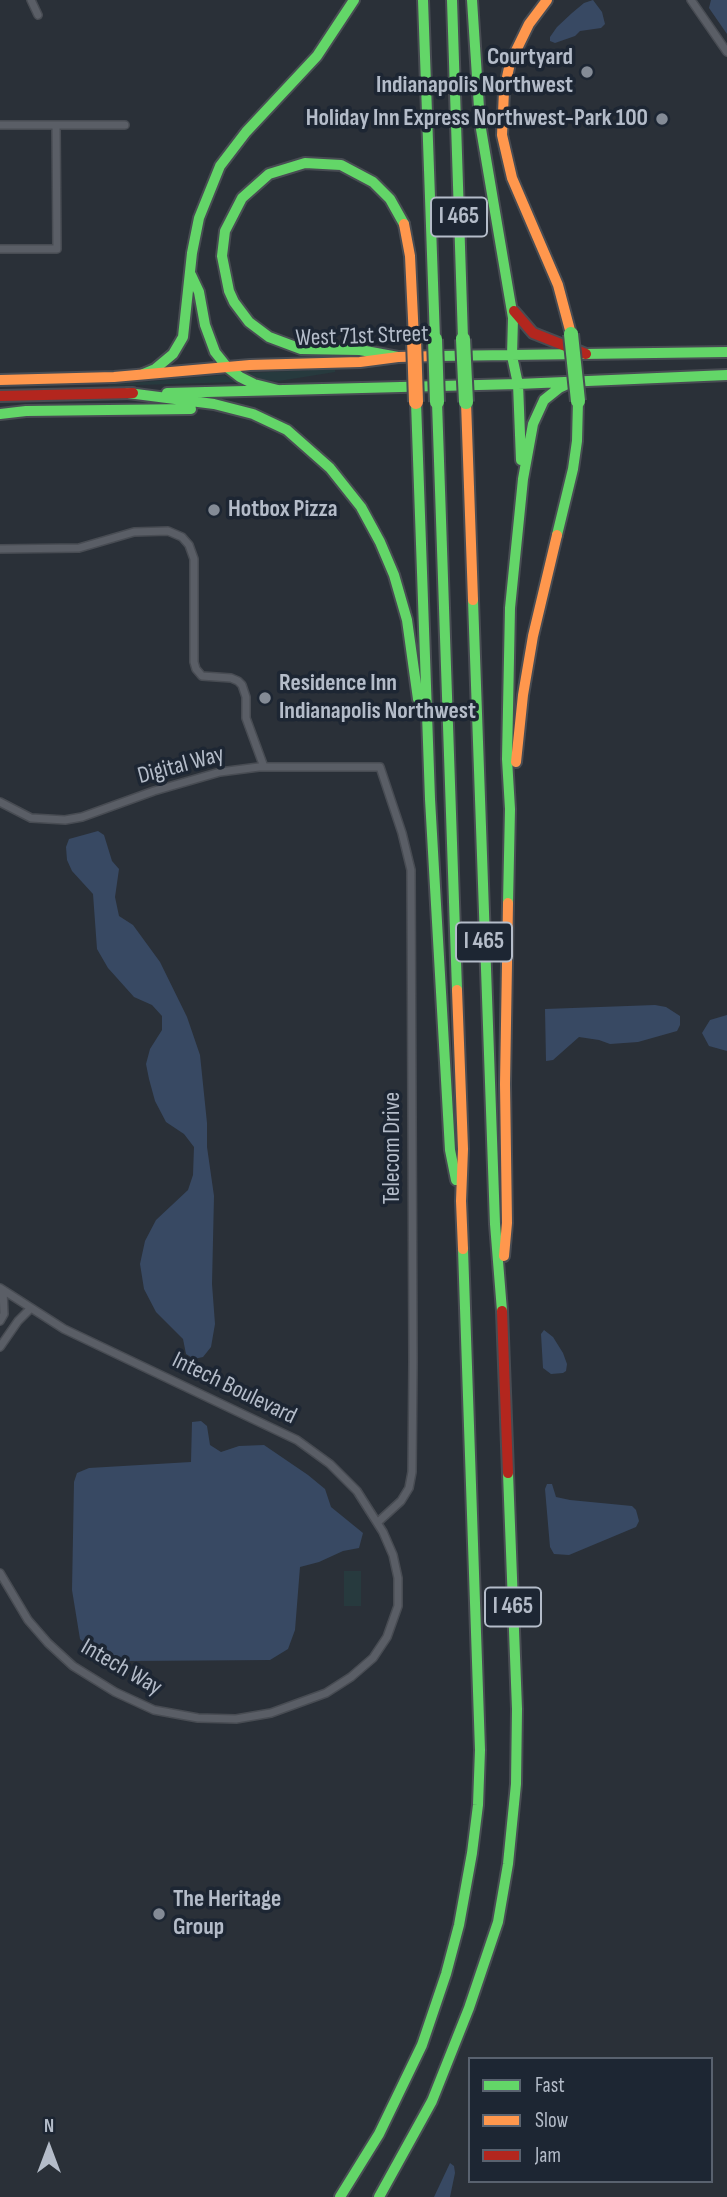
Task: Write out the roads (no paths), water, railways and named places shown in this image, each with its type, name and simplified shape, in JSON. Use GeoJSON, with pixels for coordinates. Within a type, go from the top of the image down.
{"type":"FeatureCollection","features":[{"type":"Feature","properties":{"kind":"main road"},"geometry":{"type":"LineString","coordinates":[[143,374],[164,362],[180,345],[186,329],[192,253],[199,218],[220,166],[238,141],[317,56],[354,0]]}},
{"type":"Feature","properties":{"kind":"main road","name":"I 465"},"geometry":{"type":"LineString","coordinates":[[340,2197],[379,2134],[422,2045],[453,1950],[472,1853],[480,1750],[461,1202],[463,1149],[423,0]]}},
{"type":"Feature","properties":{"kind":"main road","name":"I 465"},"geometry":{"type":"LineString","coordinates":[[379,2197],[421,2124],[452,2055],[498,1922],[508,1864],[516,1784],[517,1709],[501,1290],[493,1184],[452,0]]}},
{"type":"Feature","properties":{"kind":"main road"},"geometry":{"type":"LineString","coordinates":[[472,0],[480,123],[514,328],[512,356],[518,384],[523,479]]}},
{"type":"Feature","properties":{"kind":"main road"},"geometry":{"type":"LineString","coordinates":[[510,809],[530,651],[574,463],[578,427],[578,378],[571,334],[558,285],[512,178],[502,135],[503,99],[510,63],[522,36],[547,0]]}},
{"type":"Feature","properties":{"kind":"main road"},"geometry":{"type":"LineString","coordinates":[[398,357],[360,351],[301,349],[269,337],[249,322],[229,291],[222,256],[223,243],[229,220],[242,198],[269,174],[304,163],[341,165],[352,169],[373,182],[390,199],[407,232],[414,339],[430,799],[450,1150],[461,1202]]}},
{"type":"Feature","properties":{"kind":"main road"},"geometry":{"type":"LineString","coordinates":[[191,275],[199,292],[208,337],[215,352],[228,367],[254,384],[278,390]]}},
{"type":"Feature","properties":{"kind":"main road"},"geometry":{"type":"LineString","coordinates":[[511,303],[518,318],[533,333],[586,354]]}},
{"type":"Feature","properties":{"kind":"main road","name":"West 71st Street"},"geometry":{"type":"LineString","coordinates":[[0,380],[114,377],[284,363],[360,362],[398,357],[727,352]]}},
{"type":"Feature","properties":{"kind":"main road","name":"West 71st Street"},"geometry":{"type":"LineString","coordinates":[[0,396],[518,384],[727,375]]}},
{"type":"Feature","properties":{"kind":"main road"},"geometry":{"type":"LineString","coordinates":[[501,1290],[507,1223],[505,1084],[510,809],[507,759],[508,646],[523,479],[535,415],[551,393],[572,382]]}},
{"type":"Feature","properties":{"kind":"main road"},"geometry":{"type":"LineString","coordinates":[[128,393],[214,404],[237,409],[279,425],[336,474],[361,507],[394,575],[407,620],[430,799]]}},
{"type":"Feature","properties":{"kind":"main road"},"geometry":{"type":"LineString","coordinates":[[0,414],[191,408],[211,410],[262,424],[310,449]]}},
{"type":"Feature","properties":{"kind":"street"},"geometry":{"type":"LineString","coordinates":[[31,0],[38,15]]}},
{"type":"Feature","properties":{"kind":"street"},"geometry":{"type":"LineString","coordinates":[[691,0],[727,52]]}},
{"type":"Feature","properties":{"kind":"street"},"geometry":{"type":"LineString","coordinates":[[0,125],[125,125]]}},
{"type":"Feature","properties":{"kind":"street"},"geometry":{"type":"LineString","coordinates":[[0,249],[57,248],[56,125]]}},
{"type":"Feature","properties":{"kind":"street"},"geometry":{"type":"LineString","coordinates":[[0,549],[79,548],[134,532],[163,531],[182,537],[189,544],[194,559],[196,669],[202,676],[231,678],[242,685],[246,697],[246,718],[264,767]]}},
{"type":"Feature","properties":{"kind":"street","name":"Digital Way"},"geometry":{"type":"LineString","coordinates":[[0,802],[31,818],[70,820],[220,772],[264,767],[380,767]]}},
{"type":"Feature","properties":{"kind":"street","name":"Telecom Drive"},"geometry":{"type":"LineString","coordinates":[[378,1522],[401,1501],[409,1488],[412,1472],[413,1374],[411,870],[380,767]]}},
{"type":"Feature","properties":{"kind":"street"},"geometry":{"type":"LineString","coordinates":[[0,1321],[4,1314],[2,1289]]}},
{"type":"Feature","properties":{"kind":"street","name":"Intech Boulevard"},"geometry":{"type":"LineString","coordinates":[[2,1289],[64,1329],[307,1446],[346,1479],[367,1504],[393,1555],[398,1578]]}},
{"type":"Feature","properties":{"kind":"street"},"geometry":{"type":"LineString","coordinates":[[0,1347],[30,1309]]}},
{"type":"Feature","properties":{"kind":"street","name":"Intech Way"},"geometry":{"type":"LineString","coordinates":[[0,1573],[27,1620],[48,1643],[73,1666],[115,1692],[166,1714],[236,1719],[271,1713],[314,1698],[351,1677],[373,1658],[387,1637],[398,1606],[398,1578]]}},
{"type":"Feature","properties":{"kind":"water"},"geometry":{"type":"Polygon","coordinates":[[[593,0],[602,12],[605,24],[601,28],[580,31],[575,36],[555,43],[550,41],[557,27],[584,3],[593,0]]]}},
{"type":"Feature","properties":{"kind":"water"},"geometry":{"type":"Polygon","coordinates":[[[711,0],[727,0],[727,34],[709,8],[711,0]]]}},
{"type":"Feature","properties":{"kind":"water"},"geometry":{"type":"Polygon","coordinates":[[[98,831],[104,835],[112,861],[119,869],[115,897],[119,916],[133,925],[160,962],[187,1017],[200,1055],[207,1147],[214,1196],[212,1284],[215,1324],[211,1347],[203,1357],[194,1359],[186,1354],[183,1339],[156,1312],[144,1289],[140,1264],[145,1241],[156,1220],[188,1190],[193,1175],[194,1147],[184,1134],[166,1122],[155,1101],[149,1079],[146,1064],[150,1049],[162,1030],[162,1016],[152,1005],[134,997],[108,968],[97,949],[93,894],[72,871],[67,860],[66,847],[69,839],[98,831]]]}},
{"type":"Feature","properties":{"kind":"water"},"geometry":{"type":"Polygon","coordinates":[[[655,1005],[666,1007],[680,1016],[677,1031],[638,1042],[610,1044],[579,1037],[553,1060],[546,1061],[545,1009],[655,1005]]]}},
{"type":"Feature","properties":{"kind":"water"},"geometry":{"type":"Polygon","coordinates":[[[727,1015],[727,1051],[709,1046],[702,1033],[710,1020],[727,1015]]]}},
{"type":"Feature","properties":{"kind":"water"},"geometry":{"type":"Polygon","coordinates":[[[544,1330],[553,1337],[563,1353],[567,1364],[563,1373],[551,1374],[543,1368],[541,1334],[544,1330]]]}},
{"type":"Feature","properties":{"kind":"water"},"geometry":{"type":"Polygon","coordinates":[[[201,1421],[207,1426],[210,1445],[221,1452],[239,1446],[264,1445],[308,1475],[325,1489],[331,1507],[363,1533],[359,1548],[300,1567],[295,1630],[288,1649],[270,1660],[125,1661],[96,1653],[80,1639],[72,1590],[74,1482],[77,1473],[89,1468],[191,1462],[192,1422],[201,1421]]]}},
{"type":"Feature","properties":{"kind":"water"},"geometry":{"type":"Polygon","coordinates":[[[547,1484],[552,1484],[556,1497],[632,1506],[639,1521],[636,1527],[569,1555],[554,1554],[550,1547],[545,1489],[547,1484]]]}},
{"type":"Feature","properties":{"kind":"water"},"geometry":{"type":"Polygon","coordinates":[[[450,2163],[454,2166],[455,2173],[450,2197],[434,2197],[450,2163]]]}},
{"type":"Feature","properties":{"kind":"place","name":"Courtyard Indianapolis Northwest"},"geometry":{"type":"Point","coordinates":[587,72]}},
{"type":"Feature","properties":{"kind":"place","name":"Holiday Inn Express Northwest-Park 100"},"geometry":{"type":"Point","coordinates":[662,119]}},
{"type":"Feature","properties":{"kind":"place","name":"Hotbox Pizza"},"geometry":{"type":"Point","coordinates":[214,510]}},
{"type":"Feature","properties":{"kind":"place","name":"Residence Inn Indianapolis Northwest"},"geometry":{"type":"Point","coordinates":[265,698]}},
{"type":"Feature","properties":{"kind":"place","name":"The Heritage Group"},"geometry":{"type":"Point","coordinates":[159,1914]}}]}
